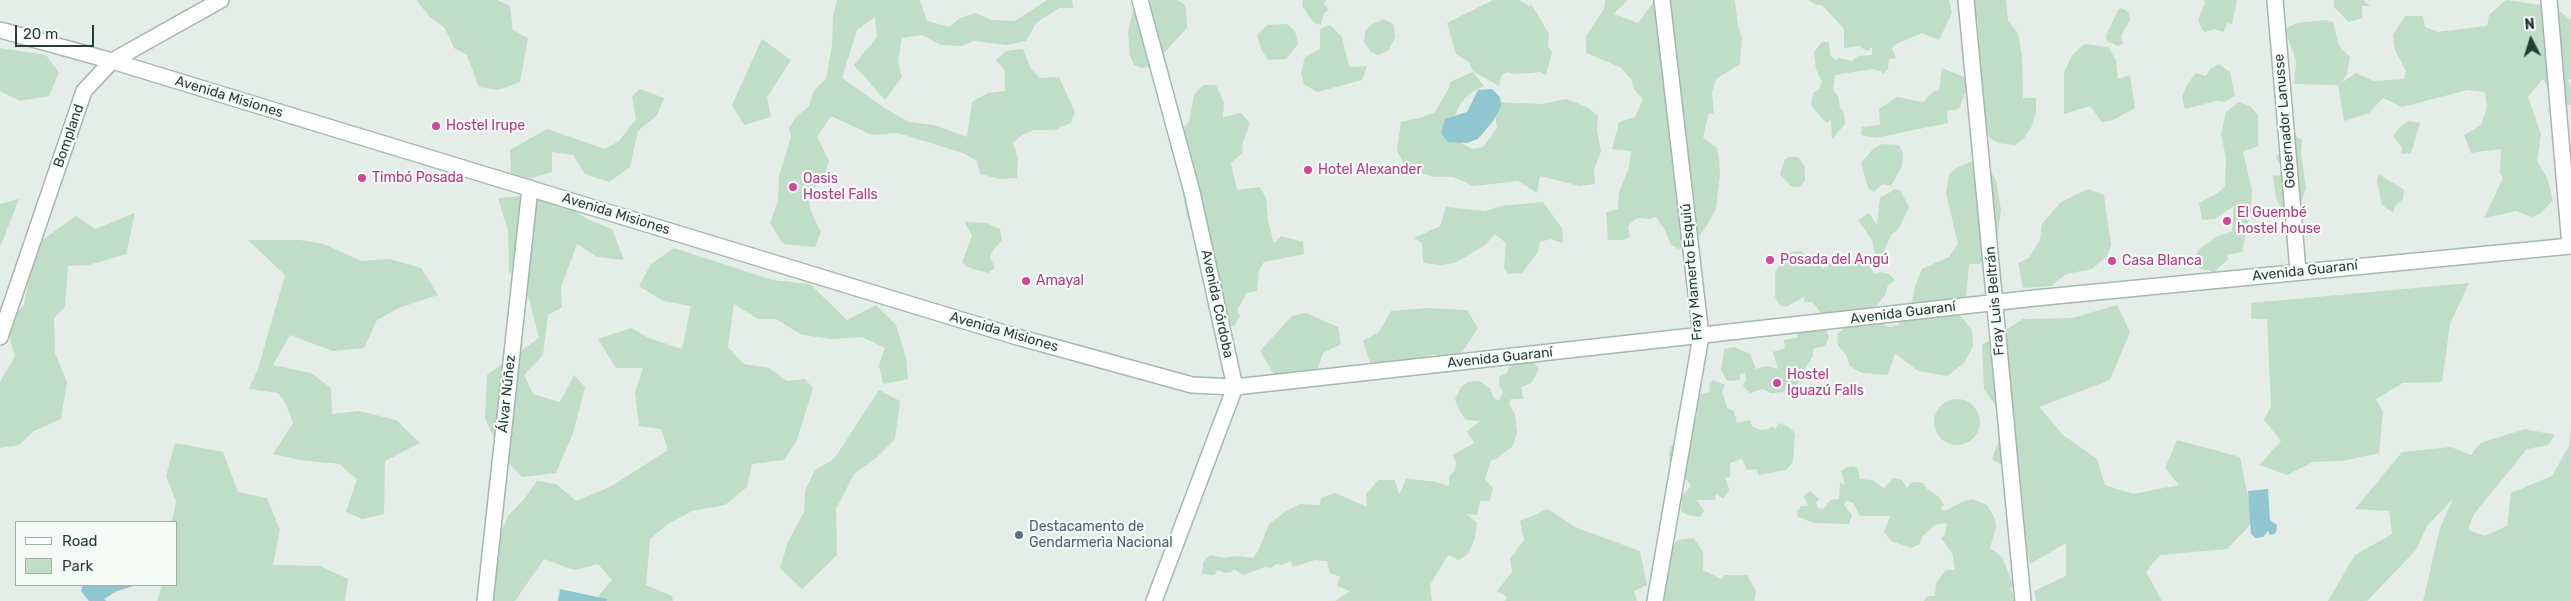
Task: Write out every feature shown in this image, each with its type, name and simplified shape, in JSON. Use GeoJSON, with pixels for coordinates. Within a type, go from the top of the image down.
{"type":"FeatureCollection","features":[{"type":"Feature","properties":{"kind":"main road","name":"Bompland"},"geometry":{"type":"LineString","coordinates":[[0,337],[84,91],[112,61],[221,0]]}},
{"type":"Feature","properties":{"kind":"main road","name":"Avenida Córdoba"},"geometry":{"type":"LineString","coordinates":[[1140,0],[1192,192],[1235,387]]}},
{"type":"Feature","properties":{"kind":"main road","name":"Fray Mamerto Esquiú"},"geometry":{"type":"LineString","coordinates":[[1655,601],[1701,336],[1662,0]]}},
{"type":"Feature","properties":{"kind":"main road","name":"Fray Luis Beltrán"},"geometry":{"type":"LineString","coordinates":[[1966,0],[2023,601]]}},
{"type":"Feature","properties":{"kind":"main road","name":"Gobernador Lanusse"},"geometry":{"type":"LineString","coordinates":[[2275,0],[2298,271]]}},
{"type":"Feature","properties":{"kind":"main road"},"geometry":{"type":"LineString","coordinates":[[2549,0],[2571,246]]}},
{"type":"Feature","properties":{"kind":"main road","name":"Avenida Misiones"},"geometry":{"type":"LineString","coordinates":[[0,30],[112,61],[1014,336],[1192,385],[1235,387]]}},
{"type":"Feature","properties":{"kind":"main road","name":"Álvar Núñez"},"geometry":{"type":"LineString","coordinates":[[485,601],[530,188]]}},
{"type":"Feature","properties":{"kind":"main road","name":"Avenida Guaraní"},"geometry":{"type":"LineString","coordinates":[[1235,387],[1995,302],[2298,271],[2571,246]]}},
{"type":"Feature","properties":{"kind":"main road"},"geometry":{"type":"LineString","coordinates":[[1154,601],[1235,387]]}},
{"type":"Feature","properties":{"kind":"green space"},"geometry":{"type":"Polygon","coordinates":[[[416,0],[497,0],[510,6],[513,30],[528,38],[520,82],[498,90],[479,87],[467,55],[454,48],[445,28],[430,17],[416,0]]]}},
{"type":"Feature","properties":{"kind":"green space"},"geometry":{"type":"Polygon","coordinates":[[[837,0],[920,0],[927,21],[950,27],[960,18],[976,13],[991,20],[1015,21],[1047,0],[1072,0],[1073,8],[1059,8],[1036,23],[1026,41],[1008,45],[973,41],[962,46],[941,45],[922,35],[902,38],[898,62],[902,77],[885,100],[854,65],[877,37],[875,17],[857,30],[842,78],[886,109],[909,122],[934,125],[967,137],[972,102],[988,93],[1005,91],[1005,71],[996,60],[1006,51],[1023,49],[1031,69],[1040,78],[1059,77],[1075,112],[1071,123],[1054,130],[1034,130],[1022,135],[1013,143],[1018,158],[1017,178],[1000,179],[980,174],[977,161],[963,153],[898,133],[872,135],[831,116],[817,137],[829,161],[824,176],[808,196],[811,212],[821,232],[815,247],[783,244],[770,223],[778,201],[779,176],[791,137],[789,128],[796,117],[809,106],[814,90],[826,79],[832,45],[833,17],[837,0]]]}},
{"type":"Feature","properties":{"kind":"green space"},"geometry":{"type":"Polygon","coordinates":[[[1132,0],[1177,0],[1184,4],[1186,10],[1187,28],[1151,67],[1141,68],[1134,65],[1130,56],[1128,32],[1134,6],[1132,0]]]}},
{"type":"Feature","properties":{"kind":"green space"},"geometry":{"type":"Polygon","coordinates":[[[1303,0],[1326,0],[1324,4],[1329,10],[1324,13],[1321,25],[1314,23],[1302,6],[1303,0]]]}},
{"type":"Feature","properties":{"kind":"green space"},"geometry":{"type":"Polygon","coordinates":[[[1493,0],[1519,0],[1531,7],[1530,2],[1549,34],[1548,46],[1552,52],[1546,75],[1540,72],[1515,74],[1507,72],[1501,76],[1499,86],[1473,71],[1469,62],[1456,54],[1447,23],[1493,0]]]}},
{"type":"Feature","properties":{"kind":"green space"},"geometry":{"type":"Polygon","coordinates":[[[1605,0],[1627,0],[1614,14],[1638,23],[1655,0],[1735,0],[1738,26],[1742,38],[1740,64],[1716,79],[1712,92],[1714,114],[1709,113],[1703,137],[1717,148],[1720,174],[1716,208],[1708,224],[1698,237],[1679,249],[1671,245],[1665,230],[1656,217],[1634,220],[1628,226],[1630,237],[1624,240],[1608,240],[1606,212],[1618,209],[1619,192],[1629,167],[1631,151],[1612,149],[1619,122],[1635,117],[1643,99],[1633,88],[1632,80],[1620,67],[1586,53],[1586,36],[1604,9],[1605,0]]]}},
{"type":"Feature","properties":{"kind":"green space"},"geometry":{"type":"Polygon","coordinates":[[[1808,0],[1949,0],[1952,13],[1939,40],[1922,33],[1896,44],[1892,48],[1896,58],[1889,59],[1888,69],[1883,74],[1881,71],[1872,69],[1835,75],[1833,90],[1838,96],[1840,108],[1844,113],[1845,124],[1832,139],[1831,120],[1826,123],[1811,105],[1813,93],[1820,88],[1822,82],[1816,69],[1814,52],[1822,42],[1829,42],[1830,55],[1835,60],[1839,58],[1852,61],[1858,56],[1872,55],[1872,47],[1868,51],[1859,46],[1844,48],[1844,29],[1822,5],[1816,5],[1808,0]]]}},
{"type":"Feature","properties":{"kind":"green space"},"geometry":{"type":"Polygon","coordinates":[[[1960,0],[2006,0],[2008,21],[2018,33],[2022,56],[2023,98],[2036,98],[2036,112],[2031,128],[2024,138],[2015,145],[1998,143],[1989,137],[1980,103],[1978,21],[1968,13],[1960,0]]]}},
{"type":"Feature","properties":{"kind":"green space"},"geometry":{"type":"Polygon","coordinates":[[[2203,0],[2237,0],[2232,24],[2227,23],[2224,32],[2214,29],[2204,32],[2198,20],[2205,2],[2203,0]]]}},
{"type":"Feature","properties":{"kind":"green space"},"geometry":{"type":"Polygon","coordinates":[[[2334,0],[2363,0],[2370,6],[2362,6],[2362,18],[2349,22],[2334,7],[2334,0]]]}},
{"type":"Feature","properties":{"kind":"green space"},"geometry":{"type":"Polygon","coordinates":[[[2506,0],[2554,7],[2571,20],[2571,79],[2568,80],[2571,87],[2571,105],[2563,106],[2555,116],[2548,111],[2552,94],[2543,79],[2528,97],[2541,134],[2537,161],[2547,178],[2553,200],[2540,214],[2531,217],[2516,211],[2484,218],[2503,178],[2500,173],[2501,149],[2471,153],[2464,135],[2481,125],[2487,107],[2485,92],[2468,90],[2402,107],[2383,98],[2369,113],[2344,121],[2338,85],[2294,84],[2296,61],[2285,29],[2297,23],[2326,20],[2333,22],[2339,46],[2350,57],[2347,74],[2340,84],[2356,73],[2373,81],[2404,79],[2406,71],[2395,50],[2393,35],[2405,16],[2423,16],[2425,27],[2438,32],[2487,26],[2489,15],[2506,0]]]}},
{"type":"Feature","properties":{"kind":"green space"},"geometry":{"type":"Polygon","coordinates":[[[2122,8],[2129,13],[2130,20],[2121,36],[2123,44],[2118,46],[2107,41],[2106,36],[2118,10],[2122,8]]]}},
{"type":"Feature","properties":{"kind":"green space"},"geometry":{"type":"Polygon","coordinates":[[[1384,19],[1394,25],[1395,37],[1389,50],[1378,55],[1371,52],[1364,42],[1365,31],[1371,25],[1384,19]]]}},
{"type":"Feature","properties":{"kind":"green space"},"geometry":{"type":"Polygon","coordinates":[[[1287,24],[1295,31],[1298,44],[1286,59],[1268,60],[1261,49],[1257,35],[1267,25],[1287,24]]]}},
{"type":"Feature","properties":{"kind":"green space"},"geometry":{"type":"Polygon","coordinates":[[[1330,25],[1342,37],[1349,67],[1367,66],[1362,80],[1317,92],[1304,84],[1301,73],[1305,57],[1320,49],[1320,29],[1330,25]]]}},
{"type":"Feature","properties":{"kind":"green space"},"geometry":{"type":"Polygon","coordinates":[[[762,39],[791,60],[767,97],[771,117],[744,125],[732,105],[762,39]]]}},
{"type":"Feature","properties":{"kind":"green space"},"geometry":{"type":"Polygon","coordinates":[[[2085,44],[2108,47],[2116,60],[2118,79],[2130,75],[2135,108],[2113,120],[2102,122],[2090,106],[2064,114],[2064,73],[2072,55],[2085,44]]]}},
{"type":"Feature","properties":{"kind":"green space"},"geometry":{"type":"Polygon","coordinates":[[[0,48],[46,55],[59,73],[49,96],[20,101],[0,91],[0,48]]]}},
{"type":"Feature","properties":{"kind":"green space"},"geometry":{"type":"Polygon","coordinates":[[[2219,64],[2230,72],[2235,96],[2224,102],[2216,101],[2185,109],[2182,98],[2186,86],[2196,73],[2206,76],[2210,69],[2219,64]]]}},
{"type":"Feature","properties":{"kind":"green space"},"geometry":{"type":"Polygon","coordinates":[[[1942,68],[1974,81],[1965,93],[1959,109],[1947,111],[1948,123],[1875,138],[1861,135],[1862,127],[1880,125],[1879,109],[1897,97],[1923,102],[1934,91],[1939,91],[1942,68]]]}},
{"type":"Feature","properties":{"kind":"green space"},"geometry":{"type":"Polygon","coordinates":[[[1473,72],[1484,86],[1469,94],[1460,104],[1453,120],[1452,138],[1472,149],[1483,147],[1497,128],[1493,102],[1542,104],[1566,99],[1587,107],[1598,116],[1597,131],[1601,151],[1594,170],[1595,184],[1580,186],[1540,176],[1537,193],[1518,181],[1473,186],[1453,177],[1434,177],[1406,169],[1397,150],[1401,122],[1435,112],[1449,88],[1450,82],[1473,72]]]}},
{"type":"Feature","properties":{"kind":"green space"},"geometry":{"type":"Polygon","coordinates":[[[1203,85],[1216,85],[1224,103],[1223,117],[1241,113],[1250,123],[1243,142],[1242,153],[1231,163],[1237,190],[1260,187],[1266,198],[1268,221],[1274,243],[1281,236],[1303,242],[1304,254],[1264,262],[1259,270],[1257,291],[1247,293],[1237,310],[1240,316],[1235,325],[1223,328],[1207,246],[1187,217],[1183,195],[1190,182],[1184,162],[1172,154],[1169,141],[1189,122],[1194,95],[1203,85]]]}},
{"type":"Feature","properties":{"kind":"green space"},"geometry":{"type":"Polygon","coordinates":[[[640,89],[664,98],[657,115],[638,131],[630,167],[609,182],[585,174],[573,155],[552,152],[552,172],[529,179],[511,173],[510,150],[547,129],[605,149],[619,141],[636,119],[632,96],[640,89]]]}},
{"type":"Feature","properties":{"kind":"green space"},"geometry":{"type":"Polygon","coordinates":[[[2238,102],[2250,106],[2258,115],[2258,146],[2243,152],[2252,190],[2251,209],[2242,252],[2227,255],[2228,259],[2214,272],[2194,267],[2197,251],[2216,237],[2232,231],[2234,206],[2215,219],[2202,220],[2199,203],[2218,193],[2225,186],[2226,158],[2221,134],[2226,112],[2238,102]]]}},
{"type":"Feature","properties":{"kind":"green space"},"geometry":{"type":"Polygon","coordinates":[[[2408,121],[2420,123],[2411,153],[2401,154],[2402,147],[2393,136],[2408,121]]]}},
{"type":"Feature","properties":{"kind":"green space"},"geometry":{"type":"Polygon","coordinates":[[[2290,132],[2302,140],[2301,152],[2306,188],[2302,200],[2293,208],[2281,207],[2276,199],[2273,175],[2279,176],[2283,169],[2276,158],[2290,132]]]}},
{"type":"Feature","properties":{"kind":"green space"},"geometry":{"type":"Polygon","coordinates":[[[1882,144],[1899,145],[1903,153],[1902,166],[1891,186],[1882,184],[1874,192],[1868,188],[1861,163],[1874,148],[1882,144]]]}},
{"type":"Feature","properties":{"kind":"green space"},"geometry":{"type":"Polygon","coordinates":[[[1798,157],[1805,167],[1805,181],[1799,187],[1791,186],[1780,174],[1785,159],[1798,157]]]}},
{"type":"Feature","properties":{"kind":"green space"},"geometry":{"type":"Polygon","coordinates":[[[1975,160],[1988,168],[1996,180],[2001,210],[1996,248],[1980,264],[1969,264],[1966,297],[1959,314],[1972,330],[1973,346],[1964,363],[1947,376],[1918,371],[1895,353],[1888,375],[1862,373],[1850,366],[1846,355],[1838,345],[1837,334],[1846,327],[1875,321],[1890,327],[1898,325],[1911,306],[1915,286],[1922,269],[1949,257],[1958,244],[1946,193],[1949,174],[1956,168],[1975,160]]]}},
{"type":"Feature","properties":{"kind":"green space"},"geometry":{"type":"Polygon","coordinates":[[[2379,174],[2404,190],[2403,199],[2395,206],[2393,213],[2382,205],[2377,181],[2379,174]]]}},
{"type":"Feature","properties":{"kind":"green space"},"geometry":{"type":"Polygon","coordinates":[[[1895,189],[1900,190],[1909,207],[1899,228],[1891,235],[1883,254],[1882,266],[1875,254],[1872,240],[1858,220],[1869,213],[1877,225],[1880,198],[1895,189]]]}},
{"type":"Feature","properties":{"kind":"green space"},"geometry":{"type":"Polygon","coordinates":[[[2088,189],[2104,195],[2111,245],[2107,256],[2092,269],[2066,274],[2051,286],[2023,288],[2018,263],[2029,258],[2040,240],[2042,224],[2061,202],[2088,189]]]}},
{"type":"Feature","properties":{"kind":"green space"},"geometry":{"type":"Polygon","coordinates":[[[549,194],[587,219],[612,229],[624,260],[597,257],[577,244],[561,287],[562,307],[548,315],[543,355],[524,375],[533,394],[560,402],[574,375],[585,387],[573,433],[556,473],[522,477],[501,454],[485,418],[487,375],[539,338],[529,298],[509,271],[508,231],[498,198],[549,194]]]}},
{"type":"Feature","properties":{"kind":"green space"},"geometry":{"type":"Polygon","coordinates":[[[19,199],[3,240],[0,246],[0,204],[19,199]]]}},
{"type":"Feature","properties":{"kind":"green space"},"geometry":{"type":"Polygon","coordinates":[[[1543,202],[1562,228],[1563,243],[1550,239],[1540,242],[1538,252],[1522,273],[1508,274],[1504,268],[1506,243],[1495,234],[1485,245],[1455,263],[1441,265],[1423,263],[1422,243],[1414,238],[1440,226],[1446,207],[1484,211],[1501,206],[1543,202]]]}},
{"type":"Feature","properties":{"kind":"green space"},"geometry":{"type":"Polygon","coordinates":[[[135,213],[126,254],[89,265],[68,266],[65,306],[54,319],[55,353],[67,382],[61,419],[34,431],[19,445],[0,448],[0,382],[15,356],[6,326],[24,305],[34,246],[76,216],[95,229],[135,213]]]}},
{"type":"Feature","properties":{"kind":"green space"},"geometry":{"type":"Polygon","coordinates":[[[965,222],[986,223],[1000,229],[1002,240],[993,250],[990,257],[995,268],[988,273],[967,267],[962,262],[972,236],[965,222]]]}},
{"type":"Feature","properties":{"kind":"green space"},"geometry":{"type":"Polygon","coordinates":[[[248,240],[300,240],[324,244],[361,261],[390,259],[421,268],[438,295],[399,308],[377,320],[364,348],[333,351],[290,335],[273,365],[311,373],[331,388],[332,414],[359,411],[396,420],[420,443],[385,461],[384,514],[362,519],[346,512],[357,479],[339,464],[300,460],[273,454],[293,423],[286,404],[278,393],[249,389],[258,369],[285,275],[248,240]]]}},
{"type":"Feature","properties":{"kind":"green space"},"geometry":{"type":"Polygon","coordinates":[[[674,248],[773,280],[810,284],[847,320],[876,305],[896,325],[906,358],[908,379],[883,384],[879,365],[885,348],[862,337],[832,339],[802,335],[776,319],[758,319],[734,304],[728,347],[744,364],[769,368],[787,381],[805,379],[813,388],[797,440],[784,460],[752,464],[747,487],[725,505],[692,511],[668,524],[650,539],[646,585],[672,596],[673,601],[594,601],[612,580],[598,564],[574,570],[544,559],[515,601],[483,601],[496,544],[508,516],[525,498],[537,481],[556,484],[576,501],[610,487],[668,450],[661,429],[639,426],[635,393],[643,368],[616,368],[598,339],[631,328],[649,338],[682,349],[691,306],[663,301],[639,286],[651,264],[674,248]]]}},
{"type":"Feature","properties":{"kind":"green space"},"geometry":{"type":"Polygon","coordinates":[[[1801,251],[1810,259],[1819,261],[1822,269],[1841,254],[1850,260],[1866,262],[1875,274],[1881,272],[1889,274],[1895,280],[1888,285],[1885,295],[1876,306],[1862,310],[1857,309],[1835,321],[1822,314],[1812,302],[1804,302],[1804,297],[1786,307],[1779,305],[1775,297],[1775,272],[1788,252],[1801,251]]]}},
{"type":"Feature","properties":{"kind":"green space"},"geometry":{"type":"Polygon","coordinates":[[[2469,283],[2450,324],[2442,382],[2403,383],[2376,399],[2383,412],[2379,453],[2342,461],[2313,462],[2287,475],[2259,465],[2281,441],[2264,420],[2271,406],[2267,319],[2251,319],[2251,303],[2469,283]]]}},
{"type":"Feature","properties":{"kind":"green space"},"geometry":{"type":"Polygon","coordinates":[[[2117,305],[2130,332],[2110,380],[2039,407],[2063,435],[2097,459],[2105,485],[2133,494],[2179,485],[2165,468],[2177,440],[2240,457],[2253,522],[2227,549],[2160,555],[2146,572],[2162,601],[2036,601],[2034,591],[2066,576],[2066,543],[2030,564],[2011,471],[1992,459],[2006,421],[1984,389],[1982,345],[2023,319],[2072,318],[2117,305]]]}},
{"type":"Feature","properties":{"kind":"green space"},"geometry":{"type":"Polygon","coordinates":[[[1427,308],[1467,310],[1478,328],[1457,360],[1433,354],[1403,366],[1372,369],[1363,341],[1379,332],[1391,311],[1427,308]]]}},
{"type":"Feature","properties":{"kind":"green space"},"geometry":{"type":"Polygon","coordinates":[[[1306,313],[1338,327],[1341,344],[1323,353],[1317,371],[1284,385],[1273,373],[1260,351],[1292,316],[1306,313]]]}},
{"type":"Feature","properties":{"kind":"green space"},"geometry":{"type":"Polygon","coordinates":[[[1825,328],[1829,337],[1825,346],[1813,349],[1813,356],[1802,374],[1796,390],[1788,392],[1787,388],[1784,392],[1771,393],[1763,389],[1750,393],[1743,386],[1746,380],[1745,373],[1740,374],[1740,380],[1727,381],[1721,370],[1724,349],[1734,347],[1750,354],[1756,369],[1766,366],[1778,369],[1773,352],[1785,348],[1784,340],[1797,338],[1797,330],[1825,328]]]}},
{"type":"Feature","properties":{"kind":"green space"},"geometry":{"type":"Polygon","coordinates":[[[1530,359],[1539,368],[1535,377],[1531,383],[1521,387],[1523,399],[1511,399],[1509,404],[1515,414],[1517,432],[1513,446],[1496,459],[1491,460],[1485,479],[1493,488],[1490,501],[1480,501],[1477,515],[1466,514],[1477,523],[1475,538],[1468,554],[1459,560],[1448,555],[1430,585],[1432,601],[1335,601],[1350,591],[1337,586],[1340,577],[1330,573],[1327,561],[1315,560],[1293,567],[1290,561],[1282,565],[1276,564],[1271,568],[1265,567],[1243,575],[1234,569],[1232,572],[1225,573],[1218,570],[1214,575],[1202,574],[1203,562],[1210,555],[1225,558],[1237,556],[1253,558],[1258,551],[1269,524],[1300,504],[1320,505],[1321,498],[1335,493],[1367,507],[1366,494],[1378,480],[1395,480],[1399,495],[1406,479],[1432,481],[1449,486],[1449,477],[1455,470],[1456,463],[1453,455],[1474,443],[1467,431],[1481,421],[1466,420],[1459,410],[1455,399],[1461,387],[1468,382],[1479,381],[1491,389],[1493,397],[1499,401],[1503,392],[1499,386],[1499,377],[1508,372],[1509,363],[1530,359]]]}},
{"type":"Feature","properties":{"kind":"green space"},"geometry":{"type":"Polygon","coordinates":[[[1713,380],[1725,385],[1722,392],[1727,408],[1734,411],[1737,423],[1750,420],[1752,426],[1761,430],[1769,429],[1771,426],[1776,429],[1778,423],[1787,426],[1793,431],[1795,435],[1793,462],[1786,470],[1759,475],[1756,469],[1747,470],[1742,459],[1730,463],[1730,477],[1726,478],[1729,489],[1727,494],[1723,498],[1716,494],[1715,500],[1697,500],[1704,511],[1700,517],[1687,515],[1681,511],[1682,496],[1691,486],[1688,481],[1670,470],[1669,455],[1670,448],[1676,442],[1677,429],[1681,424],[1694,420],[1698,413],[1695,407],[1696,395],[1710,392],[1709,386],[1713,380]]]}},
{"type":"Feature","properties":{"kind":"green space"},"geometry":{"type":"Polygon","coordinates":[[[879,390],[900,401],[895,439],[876,458],[854,474],[836,509],[837,555],[802,589],[780,568],[788,542],[804,512],[805,491],[815,470],[834,459],[879,390]]]}},
{"type":"Feature","properties":{"kind":"green space"},"geometry":{"type":"Polygon","coordinates":[[[1957,399],[1970,403],[1976,409],[1980,422],[1976,435],[1970,441],[1957,445],[1944,441],[1938,435],[1934,422],[1938,409],[1944,403],[1957,399]]]}},
{"type":"Feature","properties":{"kind":"green space"},"geometry":{"type":"Polygon","coordinates":[[[2571,427],[2571,601],[2423,601],[2440,528],[2453,499],[2427,526],[2416,550],[2367,601],[2328,601],[2355,555],[2392,534],[2389,511],[2355,509],[2402,452],[2451,447],[2471,455],[2480,443],[2525,429],[2555,435],[2548,445],[2527,449],[2474,514],[2468,530],[2485,536],[2507,526],[2511,493],[2552,476],[2569,446],[2571,427]]]}},
{"type":"Feature","properties":{"kind":"green space"},"geometry":{"type":"Polygon","coordinates":[[[175,443],[223,452],[238,492],[267,498],[280,530],[273,565],[320,566],[348,579],[345,601],[157,601],[162,586],[178,586],[178,521],[172,521],[176,501],[166,476],[175,443]]]}},
{"type":"Feature","properties":{"kind":"green space"},"geometry":{"type":"Polygon","coordinates":[[[1854,466],[1858,469],[1860,479],[1872,480],[1884,488],[1893,478],[1902,480],[1907,488],[1912,482],[1923,483],[1927,489],[1939,497],[1944,505],[1940,508],[1945,511],[1972,499],[1987,505],[1995,519],[1996,527],[1990,548],[2002,557],[2015,589],[2010,587],[2015,601],[1924,601],[1928,596],[1935,596],[1936,583],[1946,570],[1955,570],[1952,553],[1941,538],[1945,535],[1947,523],[1934,525],[1922,537],[1920,544],[1911,548],[1891,541],[1884,532],[1890,516],[1860,516],[1853,503],[1846,500],[1844,505],[1852,515],[1849,524],[1814,523],[1798,517],[1797,511],[1801,506],[1808,506],[1804,496],[1810,491],[1819,499],[1816,503],[1818,508],[1823,509],[1830,500],[1839,499],[1840,483],[1845,484],[1841,471],[1847,467],[1854,466]]]}},
{"type":"Feature","properties":{"kind":"green space"},"geometry":{"type":"Polygon","coordinates":[[[1548,509],[1575,527],[1640,551],[1647,585],[1634,591],[1637,601],[1505,601],[1507,597],[1497,591],[1512,572],[1510,559],[1524,540],[1520,521],[1548,509]]]}},
{"type":"Feature","properties":{"kind":"green space"},"geometry":{"type":"Polygon","coordinates":[[[1694,538],[1703,552],[1703,570],[1721,579],[1725,575],[1747,575],[1756,591],[1754,601],[1650,601],[1655,562],[1678,540],[1694,538]]]}},
{"type":"Feature","properties":{"kind":"water"},"geometry":{"type":"Polygon","coordinates":[[[1492,89],[1500,97],[1501,106],[1493,121],[1478,139],[1467,143],[1448,142],[1441,133],[1445,119],[1467,112],[1478,90],[1492,89]]]}},
{"type":"Feature","properties":{"kind":"water"},"geometry":{"type":"Polygon","coordinates":[[[2268,489],[2270,520],[2277,525],[2276,533],[2270,535],[2268,531],[2263,537],[2256,538],[2251,534],[2248,491],[2268,489]]]}},
{"type":"Feature","properties":{"kind":"water"},"geometry":{"type":"Polygon","coordinates":[[[83,586],[134,586],[117,591],[104,599],[106,601],[89,601],[81,591],[83,586]]]}},
{"type":"Feature","properties":{"kind":"water"},"geometry":{"type":"Polygon","coordinates":[[[560,589],[607,599],[606,601],[558,601],[560,589]]]}},
{"type":"Feature","properties":{"kind":"place","name":"Hostel Irupe"},"geometry":{"type":"Point","coordinates":[436,126]}},
{"type":"Feature","properties":{"kind":"place","name":"Hotel Alexander"},"geometry":{"type":"Point","coordinates":[1308,170]}},
{"type":"Feature","properties":{"kind":"place","name":"Timbó Posada"},"geometry":{"type":"Point","coordinates":[362,178]}},
{"type":"Feature","properties":{"kind":"place","name":"Oasis Hostel Falls"},"geometry":{"type":"Point","coordinates":[793,187]}},
{"type":"Feature","properties":{"kind":"place","name":"El Guembé hostel house"},"geometry":{"type":"Point","coordinates":[2227,221]}},
{"type":"Feature","properties":{"kind":"place","name":"Posada del Angú"},"geometry":{"type":"Point","coordinates":[1770,260]}},
{"type":"Feature","properties":{"kind":"place","name":"Casa Blanca"},"geometry":{"type":"Point","coordinates":[2112,261]}},
{"type":"Feature","properties":{"kind":"place","name":"Amayal"},"geometry":{"type":"Point","coordinates":[1026,281]}},
{"type":"Feature","properties":{"kind":"place","name":"Hostel Iguazú Falls"},"geometry":{"type":"Point","coordinates":[1777,383]}},
{"type":"Feature","properties":{"kind":"place","name":"Destacamento de Gendarmerìa Nacional"},"geometry":{"type":"Point","coordinates":[1019,535]}}]}
